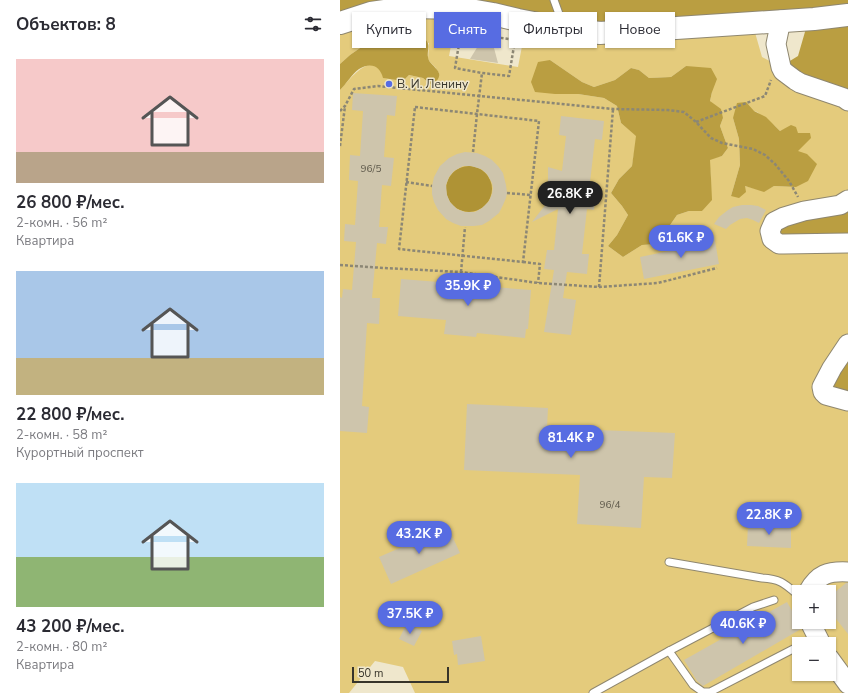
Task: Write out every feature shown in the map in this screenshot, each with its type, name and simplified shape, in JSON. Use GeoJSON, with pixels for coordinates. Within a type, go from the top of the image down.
{"type":"FeatureCollection","features":[{"type":"Feature","properties":{"kind":"main road"},"geometry":{"type":"LineString","coordinates":[[340,23],[371,13],[411,7],[458,8],[509,18]]}},
{"type":"Feature","properties":{"kind":"main road"},"geometry":{"type":"LineString","coordinates":[[597,33],[814,19],[848,15]]}},
{"type":"Feature","properties":{"kind":"street"},"geometry":{"type":"LineString","coordinates":[[781,20],[776,44],[783,71],[800,84],[844,98],[848,101]]}},
{"type":"Feature","properties":{"kind":"street"},"geometry":{"type":"LineString","coordinates":[[848,200],[840,205],[804,211],[784,217],[774,222],[770,231],[772,239],[779,244],[848,243]]}},
{"type":"Feature","properties":{"kind":"street"},"geometry":{"type":"LineString","coordinates":[[848,344],[832,368],[822,387],[823,392],[826,395],[848,401]]}},
{"type":"Feature","properties":{"kind":"street"},"geometry":{"type":"LineString","coordinates":[[813,585],[817,579],[824,574],[836,571],[848,572]]}},
{"type":"Feature","properties":{"kind":"street"},"geometry":{"type":"LineString","coordinates":[[836,668],[848,684]]}},
{"type":"Feature","properties":{"kind":"lane"},"geometry":{"type":"LineString","coordinates":[[554,0],[559,12]]}},
{"type":"Feature","properties":{"kind":"lane"},"geometry":{"type":"LineString","coordinates":[[669,562],[774,579],[785,584],[792,590]]}},
{"type":"Feature","properties":{"kind":"lane"},"geometry":{"type":"LineString","coordinates":[[594,693],[753,607],[774,600]]}},
{"type":"Feature","properties":{"kind":"lane"},"geometry":{"type":"LineString","coordinates":[[669,652],[693,685],[703,692],[710,692],[792,650]]}},
{"type":"Feature","properties":{"kind":"lane"},"geometry":{"type":"LineString","coordinates":[[836,665],[848,676]]}},
{"type":"Feature","properties":{"kind":"path"},"geometry":{"type":"LineString","coordinates":[[461,32],[515,40],[509,76],[482,73],[455,68],[461,32]]}},
{"type":"Feature","properties":{"kind":"path"},"geometry":{"type":"LineString","coordinates":[[696,122],[765,96],[772,77],[783,71]]}},
{"type":"Feature","properties":{"kind":"path"},"geometry":{"type":"LineString","coordinates":[[474,152],[482,73]]}},
{"type":"Feature","properties":{"kind":"path"},"geometry":{"type":"LineString","coordinates":[[340,111],[345,106],[354,90],[378,86],[613,109],[668,110],[684,112],[711,138],[722,143],[753,149],[765,154],[789,181],[798,196],[804,211]]}},
{"type":"Feature","properties":{"kind":"path"},"geometry":{"type":"LineString","coordinates":[[340,146],[345,106]]}},
{"type":"Feature","properties":{"kind":"path"},"geometry":{"type":"LineString","coordinates":[[523,262],[539,121],[415,107],[399,249],[540,264],[538,283]]}},
{"type":"Feature","properties":{"kind":"path"},"geometry":{"type":"LineString","coordinates":[[599,287],[613,109]]}},
{"type":"Feature","properties":{"kind":"path"},"geometry":{"type":"LineString","coordinates":[[406,182],[432,186]]}},
{"type":"Feature","properties":{"kind":"path"},"geometry":{"type":"LineString","coordinates":[[506,193],[531,195]]}},
{"type":"Feature","properties":{"kind":"path"},"geometry":{"type":"LineString","coordinates":[[461,272],[465,227]]}},
{"type":"Feature","properties":{"kind":"path"},"geometry":{"type":"LineString","coordinates":[[340,264],[461,272],[538,283],[599,287],[658,283],[717,268]]}},
{"type":"Feature","properties":{"kind":"shaded area"},"geometry":{"type":"Polygon","coordinates":[[[340,0],[848,0],[848,102],[780,67],[798,56],[809,18],[675,27],[675,12],[605,12],[605,32],[601,32],[597,31],[597,12],[509,12],[509,19],[501,18],[501,12],[455,12],[433,9],[418,12],[352,12],[352,25],[340,27],[340,0]]]}},
{"type":"Feature","properties":{"kind":"shaded area"},"geometry":{"type":"Polygon","coordinates":[[[458,10],[458,12],[444,12],[458,10]]]}},
{"type":"Feature","properties":{"kind":"shaded area"},"geometry":{"type":"Polygon","coordinates":[[[434,13],[434,48],[451,48],[449,56],[518,67],[522,48],[597,48],[597,21],[605,21],[605,48],[675,48],[675,21],[752,22],[762,57],[848,102],[848,693],[415,693],[403,667],[375,661],[349,693],[340,693],[340,90],[356,73],[368,65],[379,69],[384,78],[403,81],[409,75],[423,78],[430,84],[434,82],[437,80],[439,73],[428,59],[429,43],[426,42],[426,15],[434,13]],[[550,60],[555,94],[578,94],[604,98],[617,106],[621,123],[637,136],[632,166],[619,179],[611,193],[628,215],[617,235],[608,246],[623,257],[642,245],[657,244],[677,215],[689,211],[702,211],[711,178],[709,159],[722,156],[728,148],[720,126],[723,118],[710,101],[712,92],[686,66],[671,77],[649,78],[639,70],[631,68],[615,80],[594,87],[582,82],[550,60]],[[754,111],[733,118],[739,139],[740,165],[731,196],[745,186],[764,191],[774,186],[796,187],[797,151],[810,138],[806,133],[798,133],[787,128],[780,131],[754,111]]]}},
{"type":"Feature","properties":{"kind":"shaded area"},"geometry":{"type":"Polygon","coordinates":[[[352,25],[352,48],[360,48],[340,64],[340,27],[352,25]]]}},
{"type":"Feature","properties":{"kind":"shaded area"},"geometry":{"type":"Polygon","coordinates":[[[426,41],[428,44],[429,60],[439,73],[438,79],[430,84],[423,78],[409,75],[403,81],[383,78],[382,74],[377,68],[374,66],[367,66],[356,71],[340,90],[340,64],[350,55],[360,48],[426,48],[426,41]]]}},
{"type":"Feature","properties":{"kind":"shaded area"},"geometry":{"type":"Polygon","coordinates":[[[550,60],[582,82],[594,87],[615,80],[631,68],[639,70],[649,78],[671,77],[686,66],[711,68],[717,79],[710,101],[721,109],[723,118],[720,126],[728,148],[722,156],[710,160],[712,200],[702,211],[689,211],[677,215],[657,244],[642,245],[623,257],[608,246],[617,235],[628,215],[611,193],[619,179],[632,166],[636,136],[621,123],[617,106],[604,98],[578,94],[535,92],[531,82],[538,62],[550,60]]]}},
{"type":"Feature","properties":{"kind":"shaded area"},"geometry":{"type":"Polygon","coordinates":[[[746,102],[754,111],[766,117],[780,131],[791,125],[796,127],[798,133],[810,133],[811,138],[798,151],[807,154],[817,164],[808,181],[796,187],[774,186],[764,192],[745,186],[746,192],[739,198],[731,196],[740,165],[739,139],[733,118],[737,103],[746,102]]]}},
{"type":"Feature","properties":{"kind":"shaded area"},"geometry":{"type":"Polygon","coordinates":[[[464,166],[474,166],[482,170],[488,176],[492,184],[492,194],[488,202],[482,208],[474,212],[464,212],[456,208],[450,202],[446,194],[446,184],[450,176],[456,170],[464,166]]]}},
{"type":"Feature","properties":{"kind":"shaded area"},"geometry":{"type":"Polygon","coordinates":[[[848,199],[848,244],[784,245],[774,222],[848,199]]]}},
{"type":"Feature","properties":{"kind":"shaded area"},"geometry":{"type":"Polygon","coordinates":[[[848,343],[848,401],[840,400],[826,379],[848,343]]]}},
{"type":"Feature","properties":{"kind":"building"},"geometry":{"type":"Polygon","coordinates":[[[477,48],[494,48],[498,63],[470,59],[477,48]]]}},
{"type":"Feature","properties":{"kind":"building"},"geometry":{"type":"Polygon","coordinates":[[[353,93],[397,96],[395,116],[387,115],[384,157],[394,158],[391,186],[382,185],[379,227],[388,227],[386,244],[377,243],[372,298],[380,298],[379,324],[367,323],[362,406],[369,407],[367,433],[340,431],[340,297],[342,298],[343,289],[352,290],[356,242],[344,241],[345,224],[355,225],[358,181],[349,180],[350,155],[360,156],[363,111],[352,110],[353,93]]]}},
{"type":"Feature","properties":{"kind":"building"},"geometry":{"type":"Polygon","coordinates":[[[561,116],[604,121],[602,140],[595,139],[590,182],[597,183],[594,210],[587,209],[582,254],[589,254],[587,274],[567,272],[563,298],[576,300],[571,335],[544,332],[554,270],[544,269],[547,250],[554,250],[558,209],[532,222],[546,204],[548,167],[562,171],[566,136],[559,135],[561,116]]]}},
{"type":"Feature","properties":{"kind":"building"},"geometry":{"type":"Polygon","coordinates":[[[465,152],[477,153],[485,156],[492,160],[503,173],[507,193],[506,198],[499,213],[482,225],[461,226],[453,223],[446,219],[438,210],[434,202],[432,186],[434,177],[440,166],[449,158],[465,152]],[[463,166],[454,171],[449,177],[446,185],[447,195],[450,202],[457,209],[465,212],[475,212],[482,208],[489,201],[493,188],[487,174],[481,169],[471,166],[463,166]]]}},
{"type":"Feature","properties":{"kind":"building"},"geometry":{"type":"Polygon","coordinates":[[[742,205],[758,206],[766,210],[759,223],[747,218],[740,219],[726,229],[714,224],[719,217],[728,210],[742,205]]]}},
{"type":"Feature","properties":{"kind":"building"},"geometry":{"type":"Polygon","coordinates":[[[714,235],[719,264],[644,279],[640,257],[703,244],[702,238],[714,235]]]}},
{"type":"Feature","properties":{"kind":"building"},"geometry":{"type":"Polygon","coordinates":[[[453,277],[482,279],[481,286],[531,290],[528,329],[526,329],[525,338],[477,333],[476,337],[444,334],[446,320],[398,316],[401,279],[452,283],[453,277]]]}},
{"type":"Feature","properties":{"kind":"building"},"geometry":{"type":"Polygon","coordinates":[[[467,404],[548,408],[547,428],[675,433],[672,478],[644,477],[641,528],[577,524],[580,475],[464,470],[467,404]]]}},
{"type":"Feature","properties":{"kind":"building"},"geometry":{"type":"Polygon","coordinates":[[[748,524],[791,525],[791,548],[747,546],[748,524]]]}},
{"type":"Feature","properties":{"kind":"building"},"geometry":{"type":"Polygon","coordinates":[[[448,527],[460,553],[391,584],[379,557],[448,527]]]}},
{"type":"Feature","properties":{"kind":"building"},"geometry":{"type":"Polygon","coordinates":[[[848,583],[848,634],[836,619],[836,591],[848,583]]]}},
{"type":"Feature","properties":{"kind":"building"},"geometry":{"type":"Polygon","coordinates":[[[787,602],[792,611],[792,629],[801,629],[703,686],[697,681],[684,660],[787,602]]]}},
{"type":"Feature","properties":{"kind":"building"},"geometry":{"type":"Polygon","coordinates":[[[407,623],[422,631],[414,646],[399,639],[407,623]]]}},
{"type":"Feature","properties":{"kind":"building"},"geometry":{"type":"Polygon","coordinates":[[[481,636],[485,661],[458,665],[457,654],[454,655],[452,641],[481,636]]]}},
{"type":"Feature","properties":{"kind":"place","name":"В. И. Ленину"},"geometry":{"type":"Point","coordinates":[389,84]}}]}
